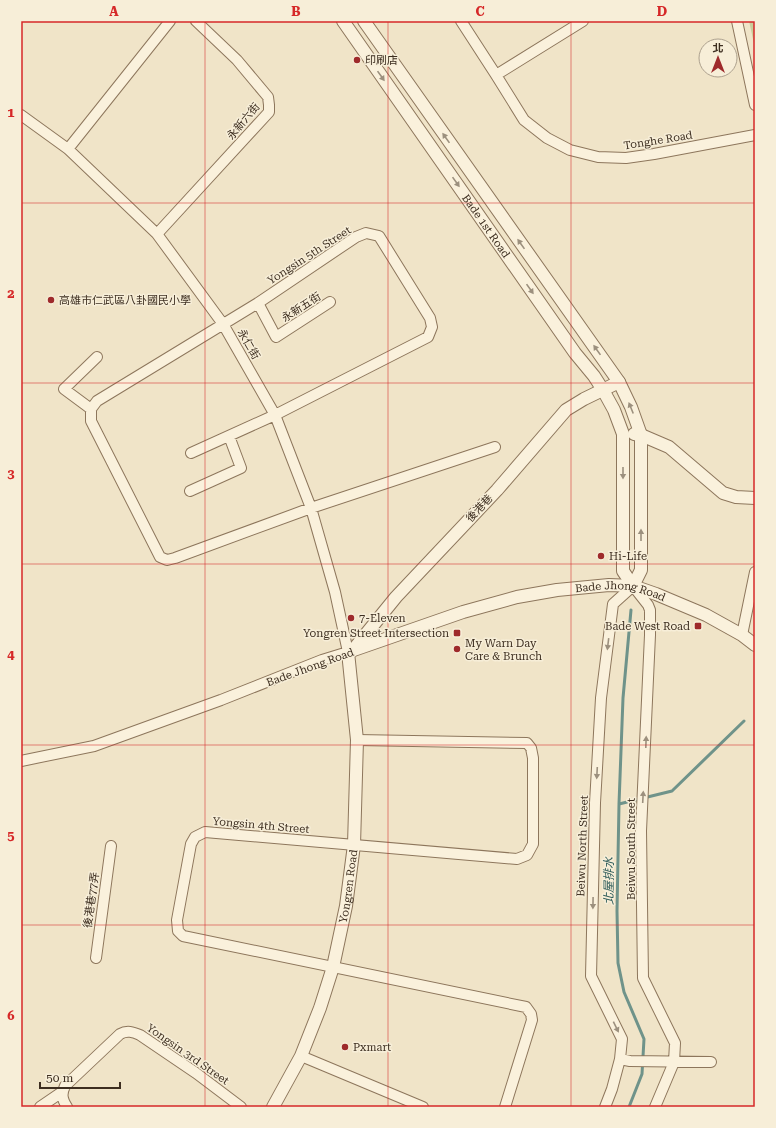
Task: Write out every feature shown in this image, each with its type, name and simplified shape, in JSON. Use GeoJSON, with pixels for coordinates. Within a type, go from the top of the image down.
{"type":"FeatureCollection","features":[{"type":"Feature","properties":{"kind":"street"},"geometry":{"type":"LineString","coordinates":[[68,149],[170,21]]}},
{"type":"Feature","properties":{"kind":"street","name":"永新六街"},"geometry":{"type":"LineString","coordinates":[[157,234],[269,112],[268,97],[237,60],[196,21]]}},
{"type":"Feature","properties":{"kind":"street","name":"Bade 1st Road"},"geometry":{"type":"LineString","coordinates":[[342,21],[602,390],[614,410],[623,434],[623,571],[632,586],[641,570],[641,435],[631,406],[619,382],[364,21]]}},
{"type":"Feature","properties":{"kind":"street","name":"Tonghe Road"},"geometry":{"type":"LineString","coordinates":[[461,21],[524,120],[547,138],[570,150],[598,157],[626,158],[755,135]]}},
{"type":"Feature","properties":{"kind":"street"},"geometry":{"type":"LineString","coordinates":[[496,75],[583,21]]}},
{"type":"Feature","properties":{"kind":"street"},"geometry":{"type":"LineString","coordinates":[[737,21],[755,105]]}},
{"type":"Feature","properties":{"kind":"street","name":"永仁街"},"geometry":{"type":"LineString","coordinates":[[21,114],[68,149],[157,234],[223,324],[275,415],[312,508],[350,651]]}},
{"type":"Feature","properties":{"kind":"street","name":"Yongsin 5th Street"},"geometry":{"type":"LineString","coordinates":[[91,409],[97,401],[258,303],[356,237],[366,233],[379,236],[430,318],[432,327],[428,337],[275,415],[191,453]]}},
{"type":"Feature","properties":{"kind":"street","name":"永新五街"},"geometry":{"type":"LineString","coordinates":[[258,303],[276,337],[330,302]]}},
{"type":"Feature","properties":{"kind":"street"},"geometry":{"type":"LineString","coordinates":[[97,357],[64,389],[91,409],[91,421],[160,557],[167,560],[312,508],[495,447]]}},
{"type":"Feature","properties":{"kind":"street","name":"後港巷"},"geometry":{"type":"LineString","coordinates":[[350,651],[396,597],[497,490],[566,410],[584,399],[619,382]]}},
{"type":"Feature","properties":{"kind":"street"},"geometry":{"type":"LineString","coordinates":[[623,434],[641,435],[669,446],[723,493],[736,497],[755,498]]}},
{"type":"Feature","properties":{"kind":"street"},"geometry":{"type":"LineString","coordinates":[[190,491],[241,468],[230,436]]}},
{"type":"Feature","properties":{"kind":"street"},"geometry":{"type":"LineString","coordinates":[[742,635],[755,572]]}},
{"type":"Feature","properties":{"kind":"street","name":"Bade Jhong Road"},"geometry":{"type":"LineString","coordinates":[[21,761],[94,746],[221,700],[322,660],[463,612],[517,597],[538,593],[600,586],[632,586],[706,615],[742,635],[755,645]]}},
{"type":"Feature","properties":{"kind":"street","name":"Beiwu South Street"},"geometry":{"type":"LineString","coordinates":[[632,586],[648,605],[650,610],[642,814],[643,978],[675,1043],[674,1062],[655,1107]]}},
{"type":"Feature","properties":{"kind":"street","name":"Beiwu North Street"},"geometry":{"type":"LineString","coordinates":[[605,1107],[612,1089],[620,1059],[622,1039],[591,976],[594,835],[601,698],[613,604],[632,586]]}},
{"type":"Feature","properties":{"kind":"street","name":"Yongren Road"},"geometry":{"type":"LineString","coordinates":[[272,1107],[301,1056],[320,1008],[333,967],[346,906],[354,845],[357,740],[350,651]]}},
{"type":"Feature","properties":{"kind":"street","name":"Yongsin 4th Street"},"geometry":{"type":"LineString","coordinates":[[357,740],[527,743],[531,748],[533,758],[533,844],[527,855],[517,859],[205,832],[195,837],[191,844],[177,920],[178,930],[184,936],[526,1007],[531,1014],[532,1020],[505,1107]]}},
{"type":"Feature","properties":{"kind":"street","name":"後港巷77弄"},"geometry":{"type":"LineString","coordinates":[[96,958],[111,846]]}},
{"type":"Feature","properties":{"kind":"street","name":"Yongsin 3rd Street"},"geometry":{"type":"LineString","coordinates":[[40,1107],[62,1092],[65,1086],[120,1034],[125,1032],[132,1032],[140,1035],[196,1073],[241,1107]]}},
{"type":"Feature","properties":{"kind":"street"},"geometry":{"type":"LineString","coordinates":[[301,1056],[423,1107]]}},
{"type":"Feature","properties":{"kind":"street"},"geometry":{"type":"LineString","coordinates":[[620,1059],[630,1061],[711,1062]]}},
{"type":"Feature","properties":{"kind":"street"},"geometry":{"type":"LineString","coordinates":[[62,1092],[63,1099],[67,1107]]}},
{"type":"Feature","properties":{"kind":"green space"},"geometry":{"type":"Polygon","coordinates":[[[749,21],[755,21],[755,48],[749,21]]]}},
{"type":"Feature","properties":{"kind":"waterway","name":"北屋排水"},"geometry":{"type":"LineString","coordinates":[[629,1107],[642,1074],[644,1039],[624,992],[618,963],[617,911],[619,804],[623,698],[631,610]]}},
{"type":"Feature","properties":{"kind":"waterway","name":"北屋排水"},"geometry":{"type":"LineString","coordinates":[[619,804],[672,791],[744,721]]}},
{"type":"Feature","properties":{"kind":"place","name":"印刷店"},"geometry":{"type":"Point","coordinates":[357,60]}},
{"type":"Feature","properties":{"kind":"place","name":"高雄市仁武區八卦國民小學"},"geometry":{"type":"Point","coordinates":[51,300]}},
{"type":"Feature","properties":{"kind":"place","name":"Hi-Life"},"geometry":{"type":"Point","coordinates":[601,556]}},
{"type":"Feature","properties":{"kind":"place","name":"7-Eleven"},"geometry":{"type":"Point","coordinates":[351,618]}},
{"type":"Feature","properties":{"kind":"place","name":"Bade West Road"},"geometry":{"type":"Point","coordinates":[698,626]}},
{"type":"Feature","properties":{"kind":"place","name":"Yongren Street Intersection"},"geometry":{"type":"Point","coordinates":[457,633]}},
{"type":"Feature","properties":{"kind":"place","name":"My Warn Day Care & Brunch"},"geometry":{"type":"Point","coordinates":[457,649]}},
{"type":"Feature","properties":{"kind":"place","name":"Pxmart"},"geometry":{"type":"Point","coordinates":[345,1047]}}]}
